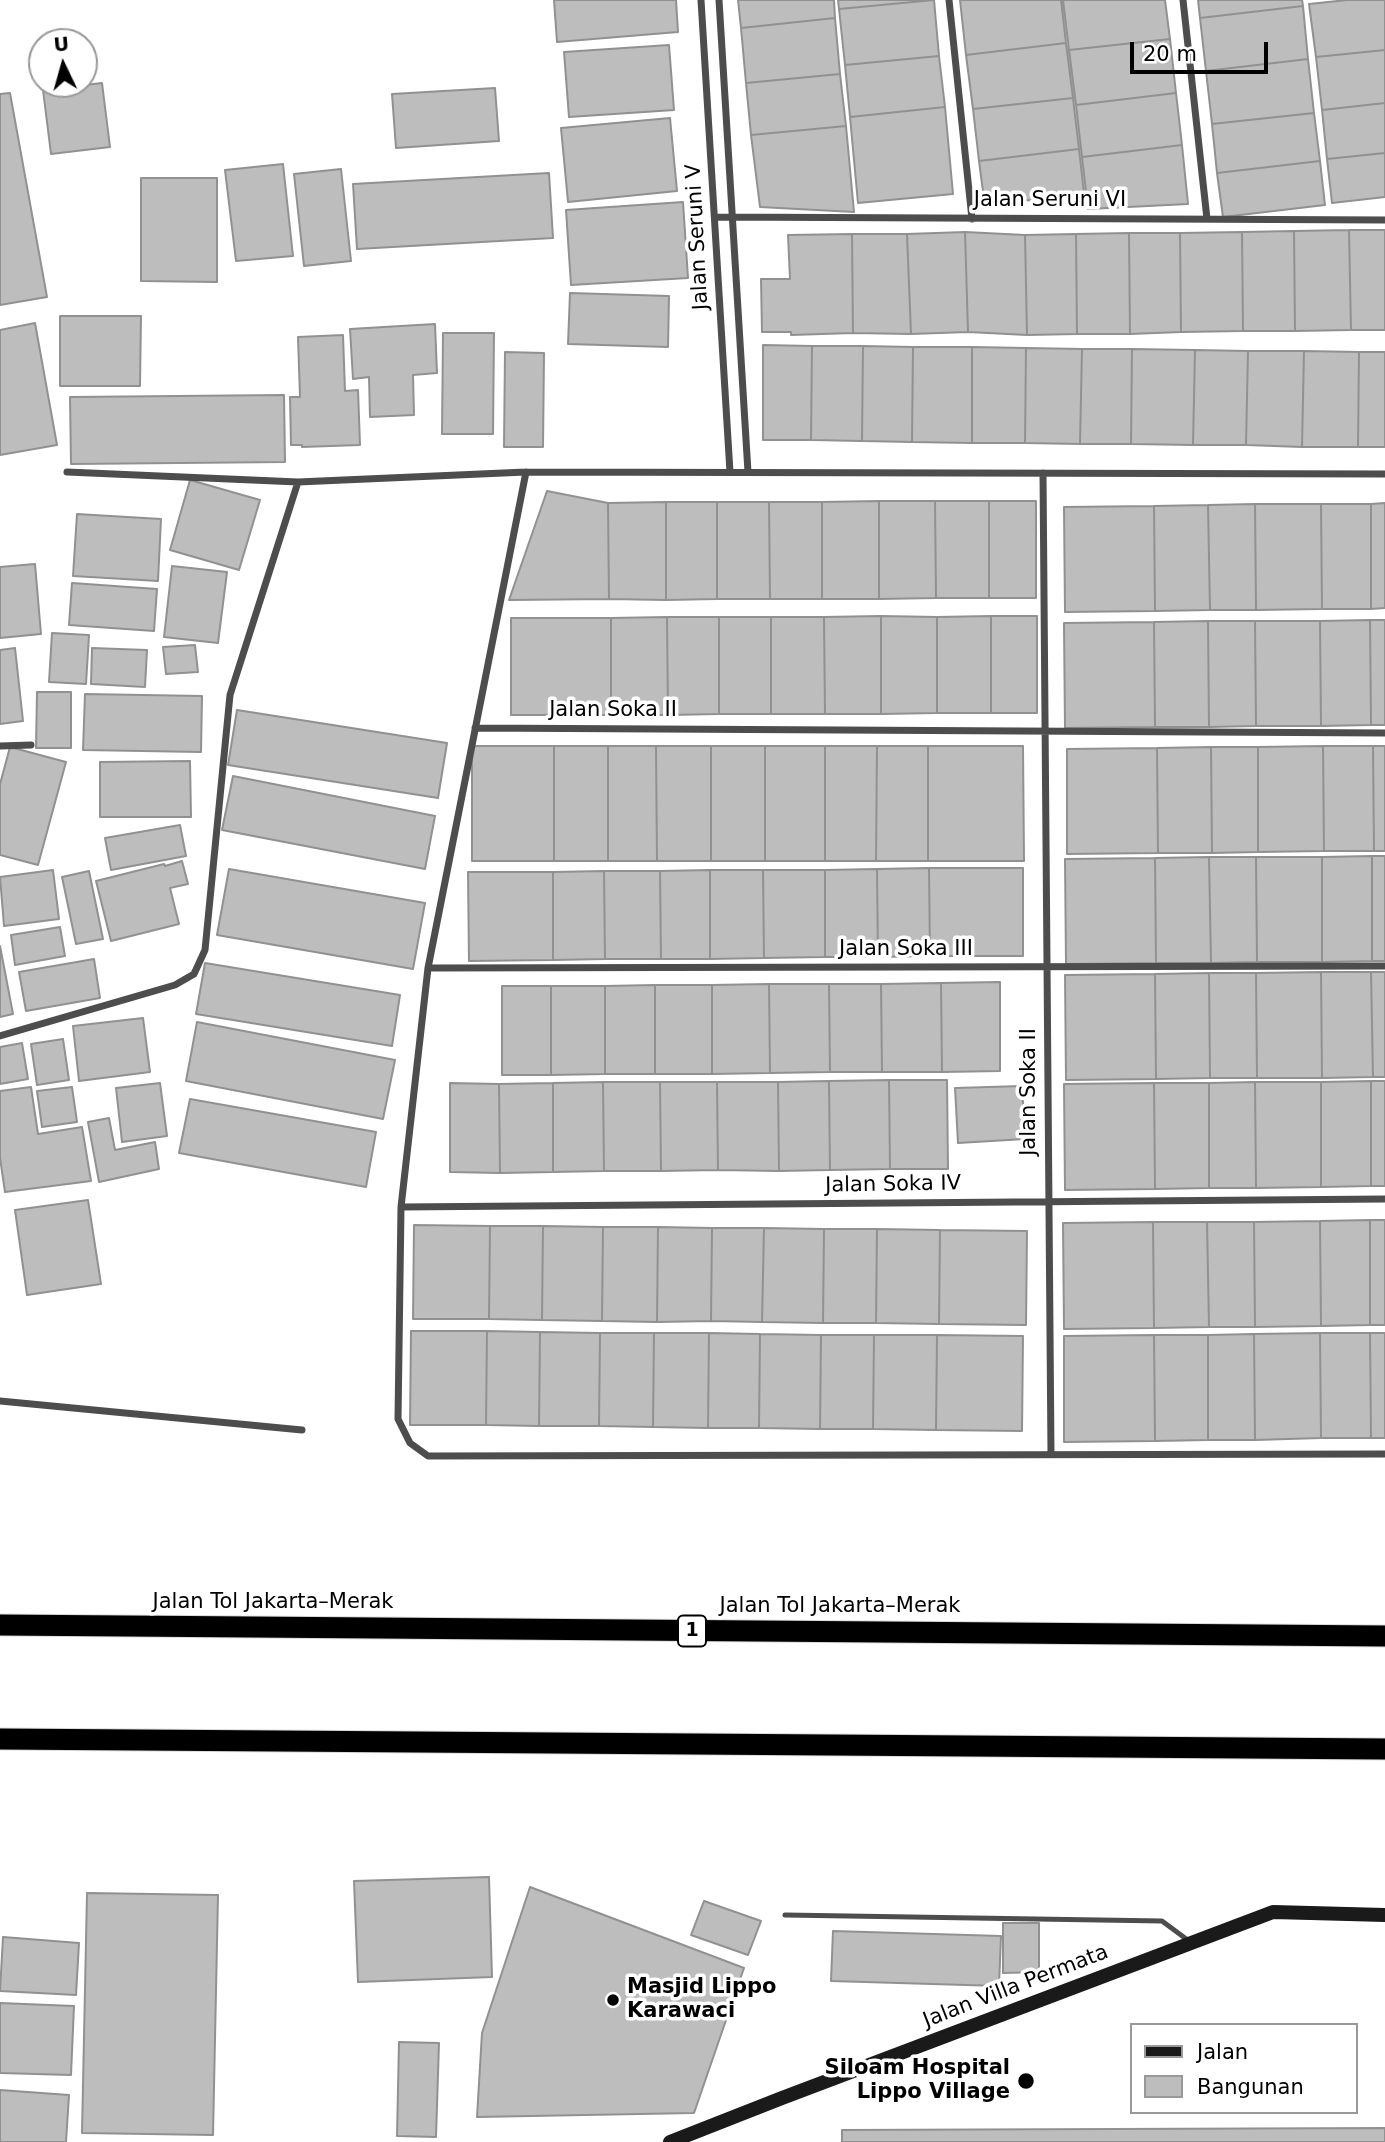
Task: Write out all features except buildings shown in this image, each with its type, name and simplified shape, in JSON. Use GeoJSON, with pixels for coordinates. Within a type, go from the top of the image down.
{"type":"FeatureCollection","features":[{"type":"Feature","properties":{"kind":"highway","name":"Jalan Tol Jakarta–Merak"},"geometry":{"type":"LineString","coordinates":[[0,1625],[1385,1636]]}},
{"type":"Feature","properties":{"kind":"highway"},"geometry":{"type":"LineString","coordinates":[[0,1739],[1385,1749]]}},
{"type":"Feature","properties":{"kind":"street","name":"Jalan Seruni V"},"geometry":{"type":"LineString","coordinates":[[701,0],[730,472]]}},
{"type":"Feature","properties":{"kind":"street","name":"Jalan Seruni V"},"geometry":{"type":"LineString","coordinates":[[719,0],[748,472]]}},
{"type":"Feature","properties":{"kind":"street"},"geometry":{"type":"LineString","coordinates":[[949,0],[972,219]]}},
{"type":"Feature","properties":{"kind":"street"},"geometry":{"type":"LineString","coordinates":[[1183,0],[1207,219]]}},
{"type":"Feature","properties":{"kind":"street"},"geometry":{"type":"LineString","coordinates":[[705,68],[723,66]]}},
{"type":"Feature","properties":{"kind":"street","name":"Jalan Seruni VI"},"geometry":{"type":"LineString","coordinates":[[715,217],[1385,220]]}},
{"type":"Feature","properties":{"kind":"street"},"geometry":{"type":"LineString","coordinates":[[67,472],[298,482],[526,472],[1385,474]]}},
{"type":"Feature","properties":{"kind":"street"},"geometry":{"type":"LineString","coordinates":[[526,472],[428,968],[401,1207],[398,1419],[410,1443],[428,1456],[1385,1454]]}},
{"type":"Feature","properties":{"kind":"street","name":"Jalan Soka II"},"geometry":{"type":"LineString","coordinates":[[1043,473],[1051,1454]]}},
{"type":"Feature","properties":{"kind":"street"},"geometry":{"type":"LineString","coordinates":[[0,1036],[175,985],[194,974],[205,950],[230,695],[298,482]]}},
{"type":"Feature","properties":{"kind":"street","name":"Jalan Soka II"},"geometry":{"type":"LineString","coordinates":[[475,728],[1385,733]]}},
{"type":"Feature","properties":{"kind":"street"},"geometry":{"type":"LineString","coordinates":[[0,746],[31,745]]}},
{"type":"Feature","properties":{"kind":"street","name":"Jalan Soka III"},"geometry":{"type":"LineString","coordinates":[[428,968],[1385,966]]}},
{"type":"Feature","properties":{"kind":"street","name":"Jalan Soka IV"},"geometry":{"type":"LineString","coordinates":[[401,1207],[1385,1199]]}},
{"type":"Feature","properties":{"kind":"street"},"geometry":{"type":"LineString","coordinates":[[0,1401],[302,1430]]}},
{"type":"Feature","properties":{"kind":"street","name":"Jalan Villa Permata"},"geometry":{"type":"LineString","coordinates":[[670,2142],[1273,1912],[1385,1915]]}},
{"type":"Feature","properties":{"kind":"lane"},"geometry":{"type":"LineString","coordinates":[[785,1915],[1162,1921],[1191,1943]]}},
{"type":"Feature","properties":{"kind":"place","name":"Masjid Lippo Karawaci"},"geometry":{"type":"Point","coordinates":[613,2000]}},
{"type":"Feature","properties":{"kind":"place","name":"Siloam Hospital Lippo Village"},"geometry":{"type":"Point","coordinates":[1026,2081]}}]}
